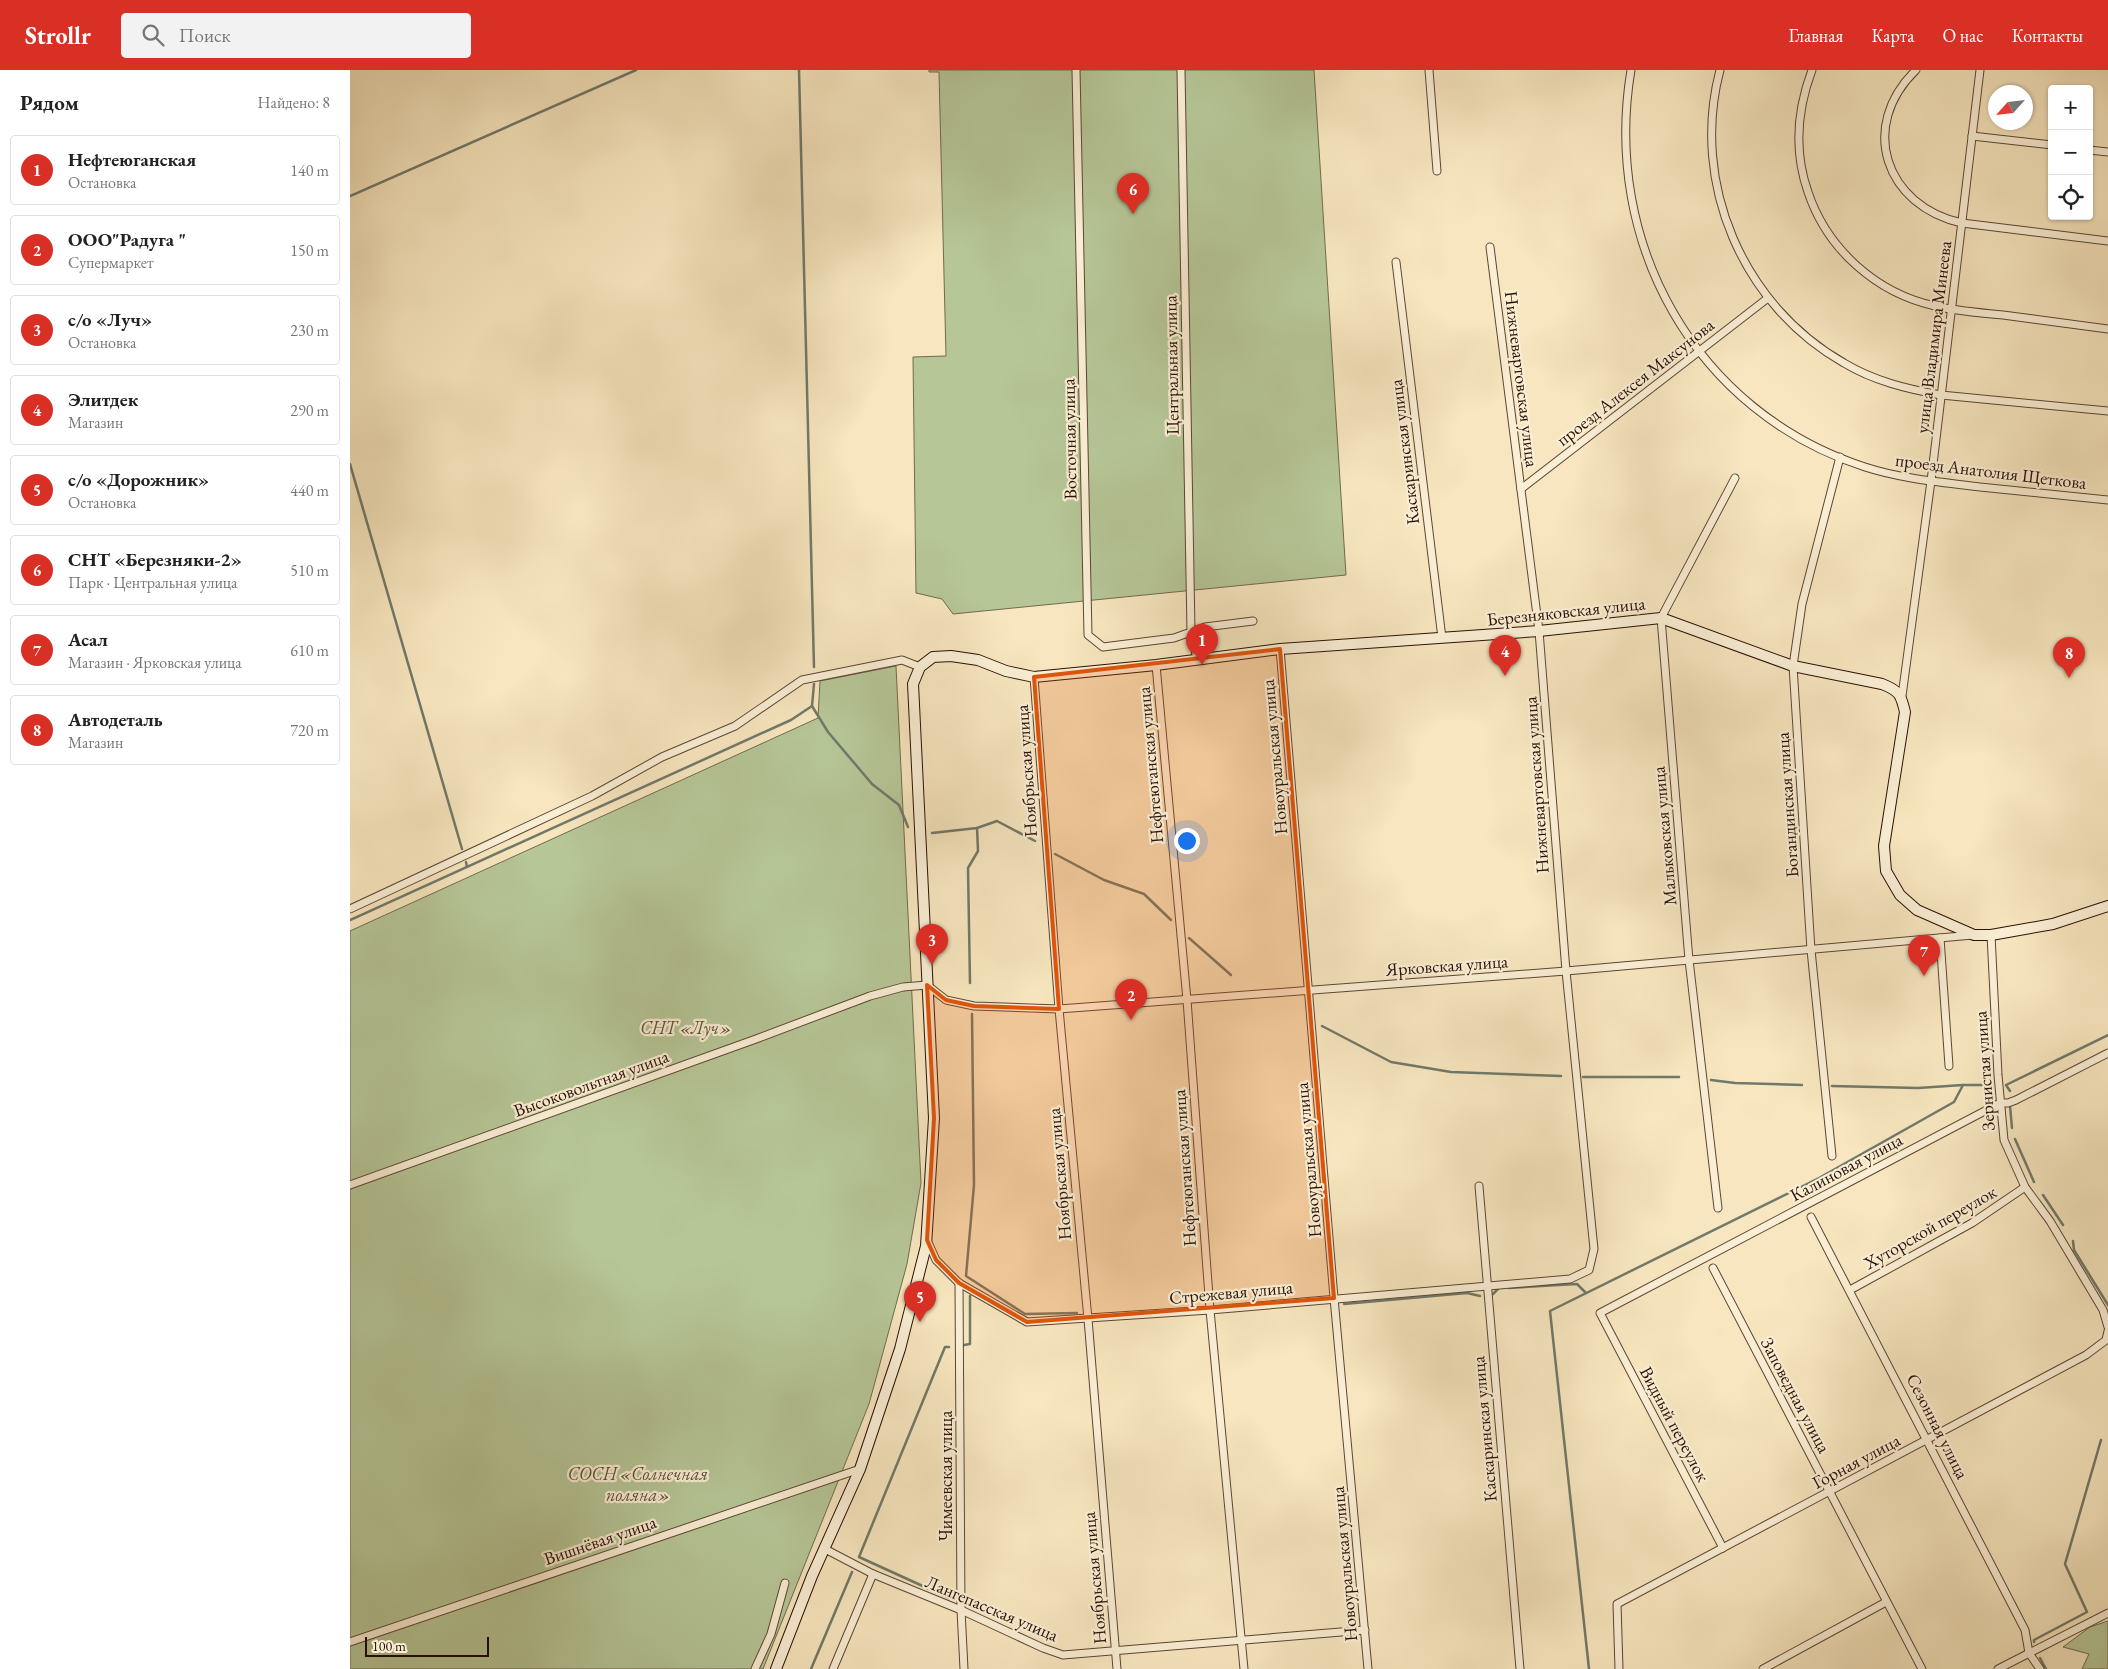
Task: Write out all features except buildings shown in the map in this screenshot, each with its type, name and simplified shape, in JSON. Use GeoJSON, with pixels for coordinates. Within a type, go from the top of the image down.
{"type":"FeatureCollection","features":[{"type":"Feature","properties":{"kind":"street","name":"Восточная улица"},"geometry":{"type":"LineString","coordinates":[[1076,70],[1088,635],[1103,647],[1174,638],[1205,627],[1253,621]]}},
{"type":"Feature","properties":{"kind":"street","name":"Центральная улица"},"geometry":{"type":"LineString","coordinates":[[1181,70],[1191,632],[1197,659]]}},
{"type":"Feature","properties":{"kind":"street"},"geometry":{"type":"LineString","coordinates":[[1429,70],[1437,171]]}},
{"type":"Feature","properties":{"kind":"street","name":"проезд Анатолия Щеткова"},"geometry":{"type":"LineString","coordinates":[[1631,70],[1625,129],[1626,164],[1630,197],[1638,230],[1649,263],[1663,294],[1680,324],[1699,351],[1722,377],[1767,416],[1802,439],[1840,457],[1898,476],[2108,500]]}},
{"type":"Feature","properties":{"kind":"street"},"geometry":{"type":"LineString","coordinates":[[1720,70],[1713,106],[1712,131],[1716,182],[1730,231],[1744,262],[1768,298],[1803,334],[1845,364],[1892,384],[1941,395],[2108,411]]}},
{"type":"Feature","properties":{"kind":"street"},"geometry":{"type":"LineString","coordinates":[[1812,70],[1802,99],[1799,116],[1801,167],[1810,200],[1826,230],[1853,263],[1887,288],[1918,302],[1952,309],[2108,329]]}},
{"type":"Feature","properties":{"kind":"street"},"geometry":{"type":"LineString","coordinates":[[1916,70],[1896,94],[1889,110],[1885,135],[1888,160],[1894,176],[1916,202],[1929,212],[1945,219],[1962,223],[2108,241]]}},
{"type":"Feature","properties":{"kind":"street","name":"улица Владимира Минеева"},"geometry":{"type":"LineString","coordinates":[[1902,696],[1931,481],[1980,70]]}},
{"type":"Feature","properties":{"kind":"street"},"geometry":{"type":"LineString","coordinates":[[1972,136],[2048,145]]}},
{"type":"Feature","properties":{"kind":"street"},"geometry":{"type":"LineString","coordinates":[[2093,150],[2108,152]]}},
{"type":"Feature","properties":{"kind":"street","name":"Нижневартовская улица"},"geometry":{"type":"LineString","coordinates":[[1490,246],[1539,632],[1566,971],[1594,1249],[1589,1270],[1570,1279]]}},
{"type":"Feature","properties":{"kind":"street","name":"Каскаринская улица"},"geometry":{"type":"LineString","coordinates":[[1396,262],[1442,638]]}},
{"type":"Feature","properties":{"kind":"street","name":"проезд Алексея Максунова"},"geometry":{"type":"LineString","coordinates":[[1521,489],[1768,298]]}},
{"type":"Feature","properties":{"kind":"street","name":"Богандинская улица"},"geometry":{"type":"LineString","coordinates":[[1832,1156],[1811,950],[1793,666],[1802,604],[1840,457]]}},
{"type":"Feature","properties":{"kind":"street"},"geometry":{"type":"LineString","coordinates":[[1661,618],[1735,478]]}},
{"type":"Feature","properties":{"kind":"street","name":"Березняковская улица"},"geometry":{"type":"LineString","coordinates":[[920,666],[933,657],[951,656],[978,660],[1006,671],[1034,677],[1156,665],[1280,649],[1539,632],[1661,618],[1793,666],[1882,684],[1893,688],[1902,696]]}},
{"type":"Feature","properties":{"kind":"street","name":"Мальковская улица"},"geometry":{"type":"LineString","coordinates":[[1661,618],[1689,960],[1718,1208]]}},
{"type":"Feature","properties":{"kind":"street","name":"Новоуральская улица"},"geometry":{"type":"LineString","coordinates":[[1280,649],[1334,1298],[1368,1669]]}},
{"type":"Feature","properties":{"kind":"street"},"geometry":{"type":"LineString","coordinates":[[350,909],[592,796],[662,757],[735,726],[802,680],[902,660],[920,666],[913,684],[934,1118],[927,1240],[900,1349],[860,1469],[812,1576],[776,1669]]}},
{"type":"Feature","properties":{"kind":"street","name":"Нефтеюганская улица"},"geometry":{"type":"LineString","coordinates":[[1156,665],[1187,1000],[1210,1310],[1244,1669]]}},
{"type":"Feature","properties":{"kind":"street","name":"Ноябрьская улица"},"geometry":{"type":"LineString","coordinates":[[1034,677],[1059,1009],[1088,1319],[1117,1669]]}},
{"type":"Feature","properties":{"kind":"street"},"geometry":{"type":"LineString","coordinates":[[1902,696],[1905,712],[1884,846],[1886,871],[1900,894],[1917,910],[1974,935],[1991,935],[2053,924],[2108,906]]}},
{"type":"Feature","properties":{"kind":"street","name":"Ярковская улица"},"geometry":{"type":"LineString","coordinates":[[927,985],[946,1000],[974,1006],[1059,1009],[1566,971],[1974,935]]}},
{"type":"Feature","properties":{"kind":"street","name":"Зернистая улица"},"geometry":{"type":"LineString","coordinates":[[1991,935],[2000,1103],[2004,1140],[2025,1188],[2050,1221],[2099,1302],[2108,1326]]}},
{"type":"Feature","properties":{"kind":"street"},"geometry":{"type":"LineString","coordinates":[[1940,938],[1950,1066]]}},
{"type":"Feature","properties":{"kind":"street","name":"Высоковольтная улица"},"geometry":{"type":"LineString","coordinates":[[350,1185],[870,996],[902,987],[927,985]]}},
{"type":"Feature","properties":{"kind":"street","name":"Калиновая улица"},"geometry":{"type":"LineString","coordinates":[[1600,1313],[2000,1103],[2016,1100],[2108,1053]]}},
{"type":"Feature","properties":{"kind":"street","name":"Каскаринская улица"},"geometry":{"type":"LineString","coordinates":[[1479,1186],[1520,1669]]}},
{"type":"Feature","properties":{"kind":"street","name":"Хуторской переулок"},"geometry":{"type":"LineString","coordinates":[[1850,1290],[1972,1223],[2025,1188]]}},
{"type":"Feature","properties":{"kind":"street","name":"Сезонная улица"},"geometry":{"type":"LineString","coordinates":[[1811,1217],[1928,1439],[2025,1630],[2029,1652]]}},
{"type":"Feature","properties":{"kind":"street","name":"Стрежевая улица"},"geometry":{"type":"LineString","coordinates":[[927,1240],[936,1260],[959,1283],[1027,1322],[1210,1310],[1570,1279]]}},
{"type":"Feature","properties":{"kind":"street","name":"Заповедная улица"},"geometry":{"type":"LineString","coordinates":[[1713,1268],[1922,1669]]}},
{"type":"Feature","properties":{"kind":"street","name":"Чимеевская улица"},"geometry":{"type":"LineString","coordinates":[[959,1283],[961,1610],[964,1669]]}},
{"type":"Feature","properties":{"kind":"street","name":"Видный переулок"},"geometry":{"type":"LineString","coordinates":[[1600,1313],[1723,1548]]}},
{"type":"Feature","properties":{"kind":"street","name":"Горная улица"},"geometry":{"type":"LineString","coordinates":[[1619,1669],[1618,1604],[2086,1355],[2106,1340],[2108,1331]]}},
{"type":"Feature","properties":{"kind":"street","name":"Вишнёвая улица"},"geometry":{"type":"LineString","coordinates":[[350,1642],[860,1469]]}},
{"type":"Feature","properties":{"kind":"street","name":"Лангепасская улица"},"geometry":{"type":"LineString","coordinates":[[825,1549],[873,1574],[1063,1655],[1365,1630]]}},
{"type":"Feature","properties":{"kind":"street"},"geometry":{"type":"LineString","coordinates":[[833,1669],[873,1574]]}},
{"type":"Feature","properties":{"kind":"street"},"geometry":{"type":"LineString","coordinates":[[755,1669],[771,1634],[785,1583]]}},
{"type":"Feature","properties":{"kind":"street"},"geometry":{"type":"LineString","coordinates":[[1763,1669],[1886,1602]]}},
{"type":"Feature","properties":{"kind":"street"},"geometry":{"type":"LineString","coordinates":[[1998,1669],[2108,1612]]}},
{"type":"Feature","properties":{"kind":"street"},"geometry":{"type":"LineString","coordinates":[[2029,1652],[2040,1669]]}},
{"type":"Feature","properties":{"kind":"highlighted area"},"geometry":{"type":"Polygon","coordinates":[[[1280,649],[1334,1298],[1027,1322],[959,1283],[936,1260],[927,1240],[934,1118],[927,985],[946,1000],[974,1006],[1059,1009],[1034,677],[1280,649]]]}},
{"type":"Feature","properties":{"kind":"green space"},"geometry":{"type":"Polygon","coordinates":[[[929,70],[1314,70],[1346,575],[953,614],[942,599],[916,593],[913,357],[946,356],[939,72],[929,72],[929,70]]]}},
{"type":"Feature","properties":{"kind":"green space"},"geometry":{"type":"Polygon","coordinates":[[[896,666],[921,1183],[907,1264],[869,1404],[763,1669],[350,1669],[350,931],[818,718],[820,681],[896,666]]]}},
{"type":"Feature","properties":{"kind":"green space"},"geometry":{"type":"Polygon","coordinates":[[[2108,1621],[2108,1669],[2082,1669],[2089,1654],[2063,1647],[2090,1627],[2108,1621]]]}},
{"type":"Feature","properties":{"kind":"waterway"},"geometry":{"type":"LineString","coordinates":[[350,196],[636,70]]}},
{"type":"Feature","properties":{"kind":"waterway"},"geometry":{"type":"LineString","coordinates":[[799,70],[814,667]]}},
{"type":"Feature","properties":{"kind":"waterway"},"geometry":{"type":"LineString","coordinates":[[350,464],[462,849]]}},
{"type":"Feature","properties":{"kind":"waterway"},"geometry":{"type":"LineString","coordinates":[[350,920],[791,720],[812,706],[814,684]]}},
{"type":"Feature","properties":{"kind":"waterway"},"geometry":{"type":"LineString","coordinates":[[812,706],[828,732],[872,784],[899,805],[908,827]]}},
{"type":"Feature","properties":{"kind":"waterway"},"geometry":{"type":"LineString","coordinates":[[932,833],[977,828],[997,821],[1035,841]]}},
{"type":"Feature","properties":{"kind":"waterway"},"geometry":{"type":"LineString","coordinates":[[970,983],[968,868],[978,851],[977,828]]}},
{"type":"Feature","properties":{"kind":"waterway"},"geometry":{"type":"LineString","coordinates":[[1055,854],[1104,880],[1144,894],[1171,920]]}},
{"type":"Feature","properties":{"kind":"waterway"},"geometry":{"type":"LineString","coordinates":[[466,862],[467,867]]}},
{"type":"Feature","properties":{"kind":"waterway"},"geometry":{"type":"LineString","coordinates":[[1189,938],[1231,975]]}},
{"type":"Feature","properties":{"kind":"waterway"},"geometry":{"type":"LineString","coordinates":[[972,1014],[974,1185],[966,1276],[1025,1314],[1077,1313]]}},
{"type":"Feature","properties":{"kind":"waterway"},"geometry":{"type":"LineString","coordinates":[[1322,1026],[1391,1062],[1451,1072],[1561,1076]]}},
{"type":"Feature","properties":{"kind":"waterway"},"geometry":{"type":"LineString","coordinates":[[2010,1091],[2006,1085],[2108,1035]]}},
{"type":"Feature","properties":{"kind":"waterway"},"geometry":{"type":"LineString","coordinates":[[1583,1077],[1679,1077]]}},
{"type":"Feature","properties":{"kind":"waterway"},"geometry":{"type":"LineString","coordinates":[[1711,1080],[1735,1083],[1802,1085]]}},
{"type":"Feature","properties":{"kind":"waterway"},"geometry":{"type":"LineString","coordinates":[[1832,1086],[1918,1088],[1963,1085]]}},
{"type":"Feature","properties":{"kind":"waterway"},"geometry":{"type":"LineString","coordinates":[[1589,1669],[1550,1311],[1819,1178],[1954,1102],[1963,1085],[1984,1085]]}},
{"type":"Feature","properties":{"kind":"waterway"},"geometry":{"type":"LineString","coordinates":[[2010,1106],[2012,1128]]}},
{"type":"Feature","properties":{"kind":"waterway"},"geometry":{"type":"LineString","coordinates":[[2015,1139],[2034,1182]]}},
{"type":"Feature","properties":{"kind":"waterway"},"geometry":{"type":"LineString","coordinates":[[2043,1195],[2063,1225]]}},
{"type":"Feature","properties":{"kind":"waterway"},"geometry":{"type":"LineString","coordinates":[[2073,1241],[2074,1250],[2108,1305]]}},
{"type":"Feature","properties":{"kind":"waterway"},"geometry":{"type":"LineString","coordinates":[[1509,1288],[1577,1284],[1586,1293]]}},
{"type":"Feature","properties":{"kind":"waterway"},"geometry":{"type":"LineString","coordinates":[[1493,1294],[1499,1288]]}},
{"type":"Feature","properties":{"kind":"waterway"},"geometry":{"type":"LineString","coordinates":[[1344,1304],[1467,1293],[1480,1296]]}},
{"type":"Feature","properties":{"kind":"waterway"},"geometry":{"type":"LineString","coordinates":[[964,1345],[970,1344],[970,1296]]}},
{"type":"Feature","properties":{"kind":"waterway"},"geometry":{"type":"LineString","coordinates":[[949,1347],[945,1347],[859,1557],[949,1598]]}},
{"type":"Feature","properties":{"kind":"waterway"},"geometry":{"type":"LineString","coordinates":[[2034,1642],[2034,1640],[2087,1612],[2065,1564],[2101,1440]]}},
{"type":"Feature","properties":{"kind":"waterway"},"geometry":{"type":"LineString","coordinates":[[811,1669],[852,1572]]}},
{"type":"Feature","properties":{"kind":"waterway"},"geometry":{"type":"LineString","coordinates":[[2040,1658],[2046,1669]]}},
{"type":"Feature","properties":{"kind":"place","name":"СНТ «Березняки-2»"},"geometry":{"type":"Point","coordinates":[1133,214]}},
{"type":"Feature","properties":{"kind":"place","name":"Нефтеюганская"},"geometry":{"type":"Point","coordinates":[1202,665]}},
{"type":"Feature","properties":{"kind":"place","name":"Элитдек"},"geometry":{"type":"Point","coordinates":[1505,676]}},
{"type":"Feature","properties":{"kind":"place","name":"Автодеталь"},"geometry":{"type":"Point","coordinates":[2069,678]}},
{"type":"Feature","properties":{"kind":"place","name":"с/о «Луч»"},"geometry":{"type":"Point","coordinates":[932,965]}},
{"type":"Feature","properties":{"kind":"place","name":"Асал"},"geometry":{"type":"Point","coordinates":[1924,976]}},
{"type":"Feature","properties":{"kind":"place","name":"ООО\"Радуга \""},"geometry":{"type":"Point","coordinates":[1131,1020]}},
{"type":"Feature","properties":{"kind":"place","name":"с/о «Дорожник»"},"geometry":{"type":"Point","coordinates":[920,1322]}},
{"type":"Feature","properties":{"kind":"park label","name":"СНТ «Луч»"},"geometry":{"type":"Point","coordinates":[686,1027]}},
{"type":"Feature","properties":{"kind":"park label","name":"СОСН «Солнечная поляна»"},"geometry":{"type":"Point","coordinates":[638,1484]}}]}
